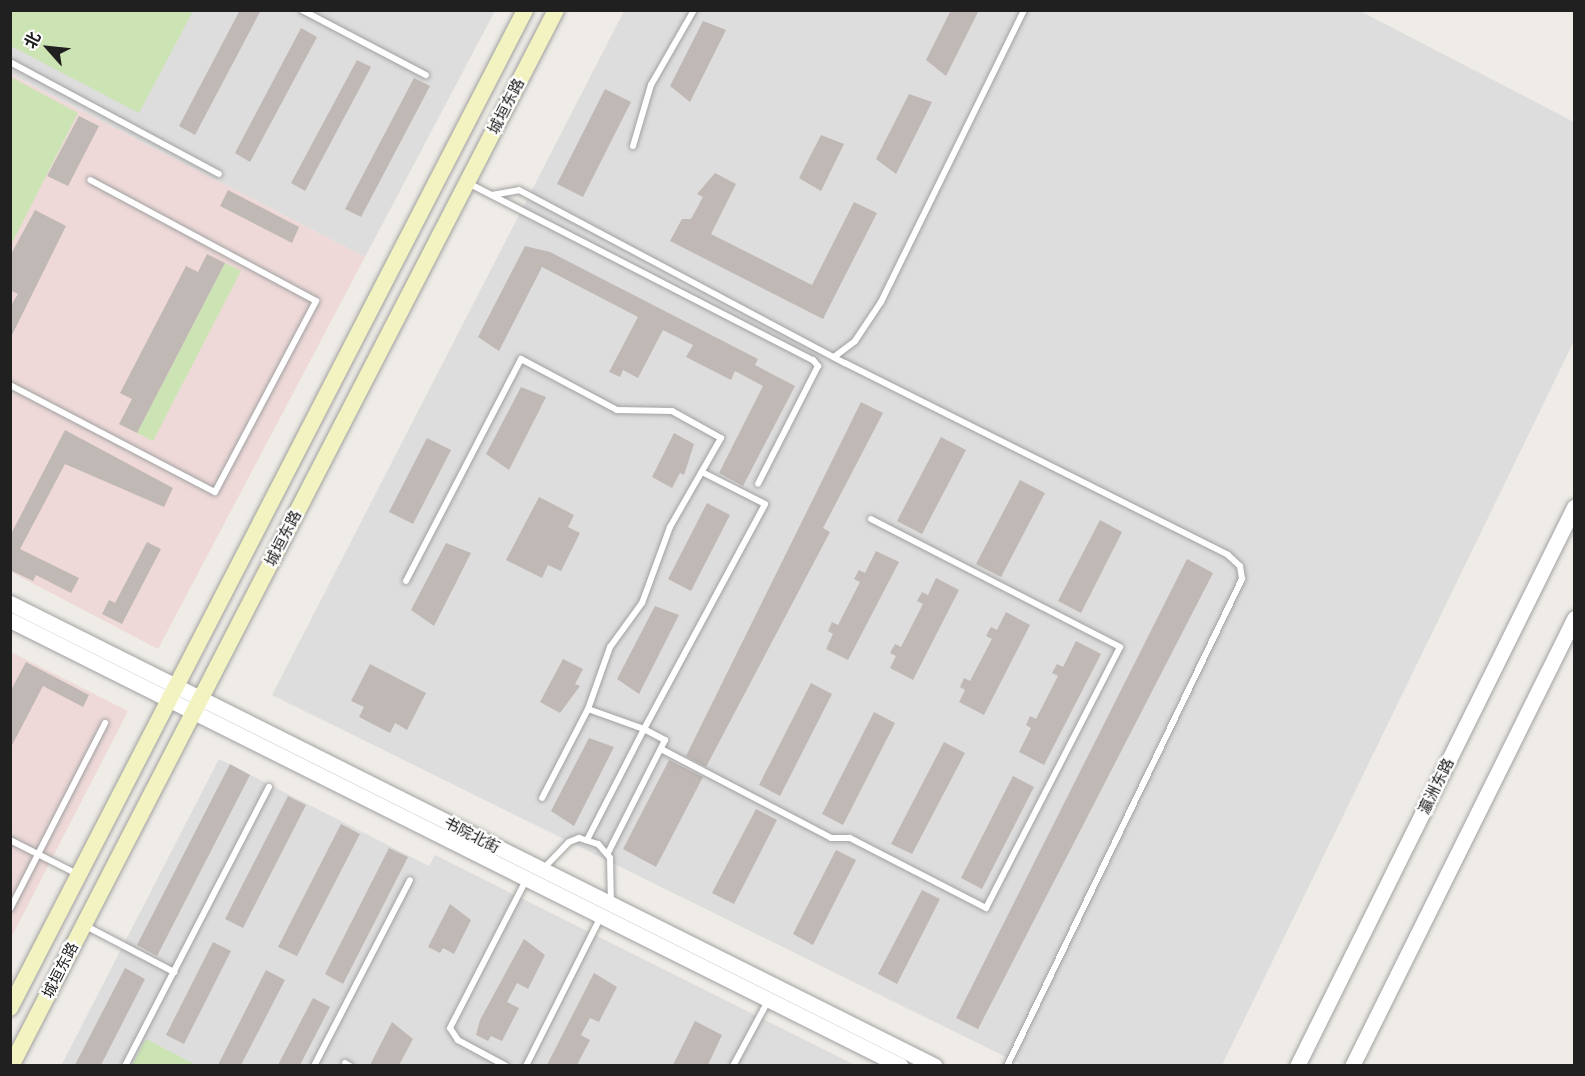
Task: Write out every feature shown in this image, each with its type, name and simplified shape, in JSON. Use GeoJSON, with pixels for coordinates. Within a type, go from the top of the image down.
{"type":"FeatureCollection","features":[{"type":"Feature","properties":{"kind":"main road","name":"城垣东路"},"geometry":{"type":"LineString","coordinates":[[10,1008],[525,10]]}},
{"type":"Feature","properties":{"kind":"main road","name":"城垣东路"},"geometry":{"type":"LineString","coordinates":[[11,1065],[556,10]]}},
{"type":"Feature","properties":{"kind":"street","name":"瀛洲东路"},"geometry":{"type":"LineString","coordinates":[[1297,1065],[1575,507]]}},
{"type":"Feature","properties":{"kind":"street","name":"书院北街"},"geometry":{"type":"LineString","coordinates":[[10,603],[172,693],[526,879],[901,1065]]}},
{"type":"Feature","properties":{"kind":"street"},"geometry":{"type":"LineString","coordinates":[[1352,1065],[1575,618]]}},
{"type":"Feature","properties":{"kind":"street","name":"书院北街"},"geometry":{"type":"LineString","coordinates":[[10,620],[172,693]]}},
{"type":"Feature","properties":{"kind":"street","name":"书院北街"},"geometry":{"type":"LineString","coordinates":[[197,706],[543,870],[935,1065]]}},
{"type":"Feature","properties":{"kind":"lane"},"geometry":{"type":"LineString","coordinates":[[302,10],[426,75]]}},
{"type":"Feature","properties":{"kind":"lane"},"geometry":{"type":"LineString","coordinates":[[633,146],[651,85],[694,10]]}},
{"type":"Feature","properties":{"kind":"lane"},"geometry":{"type":"LineString","coordinates":[[834,357],[855,341],[881,302],[1024,10]]}},
{"type":"Feature","properties":{"kind":"lane"},"geometry":{"type":"LineString","coordinates":[[10,62],[219,174]]}},
{"type":"Feature","properties":{"kind":"lane"},"geometry":{"type":"LineString","coordinates":[[10,385],[215,492],[316,300],[90,180]]}},
{"type":"Feature","properties":{"kind":"lane"},"geometry":{"type":"LineString","coordinates":[[467,183],[813,360],[818,366],[759,484]]}},
{"type":"Feature","properties":{"kind":"lane"},"geometry":{"type":"LineString","coordinates":[[492,195],[519,190],[834,357],[1228,555],[1240,566],[1242,579],[1007,1065]]}},
{"type":"Feature","properties":{"kind":"lane"},"geometry":{"type":"LineString","coordinates":[[406,582],[521,359],[617,410],[658,407],[715,432],[721,442],[670,527],[642,603],[610,647],[588,709],[542,798]]}},
{"type":"Feature","properties":{"kind":"lane"},"geometry":{"type":"LineString","coordinates":[[587,840],[765,504],[702,472]]}},
{"type":"Feature","properties":{"kind":"lane"},"geometry":{"type":"LineString","coordinates":[[661,749],[831,838],[850,838],[986,908],[1120,647],[871,519]]}},
{"type":"Feature","properties":{"kind":"lane"},"geometry":{"type":"LineString","coordinates":[[588,709],[644,729],[665,740],[608,853],[611,904]]}},
{"type":"Feature","properties":{"kind":"lane"},"geometry":{"type":"LineString","coordinates":[[10,909],[105,723]]}},
{"type":"Feature","properties":{"kind":"lane"},"geometry":{"type":"LineString","coordinates":[[125,1065],[269,787]]}},
{"type":"Feature","properties":{"kind":"lane"},"geometry":{"type":"LineString","coordinates":[[10,840],[79,875]]}},
{"type":"Feature","properties":{"kind":"lane"},"geometry":{"type":"LineString","coordinates":[[543,870],[569,842],[587,840],[608,853]]}},
{"type":"Feature","properties":{"kind":"lane"},"geometry":{"type":"LineString","coordinates":[[506,1065],[458,1040],[450,1028],[526,879]]}},
{"type":"Feature","properties":{"kind":"lane"},"geometry":{"type":"LineString","coordinates":[[315,1065],[410,880]]}},
{"type":"Feature","properties":{"kind":"lane"},"geometry":{"type":"LineString","coordinates":[[526,1065],[601,916]]}},
{"type":"Feature","properties":{"kind":"lane"},"geometry":{"type":"LineString","coordinates":[[83,925],[174,972]]}},
{"type":"Feature","properties":{"kind":"lane"},"geometry":{"type":"LineString","coordinates":[[733,1065],[769,1000]]}},
{"type":"Feature","properties":{"kind":"shaded area"},"geometry":{"type":"Polygon","coordinates":[[[10,11],[495,11],[365,257],[11,74],[10,11]]]}},
{"type":"Feature","properties":{"kind":"shaded area"},"geometry":{"type":"Polygon","coordinates":[[[624,11],[1360,11],[1574,122],[1574,341],[1222,1065],[1022,1065],[272,695],[624,11]]]}},
{"type":"Feature","properties":{"kind":"shaded area"},"geometry":{"type":"Polygon","coordinates":[[[10,74],[365,257],[158,649],[11,572],[10,74]]]}},
{"type":"Feature","properties":{"kind":"shaded area"},"geometry":{"type":"Polygon","coordinates":[[[13,653],[128,711],[11,938],[10,658],[13,653]]]}},
{"type":"Feature","properties":{"kind":"shaded area"},"geometry":{"type":"Polygon","coordinates":[[[219,759],[429,866],[435,855],[855,1065],[61,1066],[219,759]]]}},
{"type":"Feature","properties":{"kind":"green space"},"geometry":{"type":"Polygon","coordinates":[[[10,11],[193,11],[139,113],[11,46],[10,11]]]}},
{"type":"Feature","properties":{"kind":"green space"},"geometry":{"type":"Polygon","coordinates":[[[11,77],[78,113],[11,245],[11,77]]]}},
{"type":"Feature","properties":{"kind":"green space"},"geometry":{"type":"Polygon","coordinates":[[[225,263],[241,271],[153,441],[137,433],[225,263]]]}},
{"type":"Feature","properties":{"kind":"green space"},"geometry":{"type":"Polygon","coordinates":[[[146,1039],[196,1065],[132,1065],[146,1039]]]}},
{"type":"Feature","properties":{"kind":"building"},"geometry":{"type":"Polygon","coordinates":[[[240,10],[261,10],[195,135],[179,126],[240,10]]]}},
{"type":"Feature","properties":{"kind":"building"},"geometry":{"type":"Polygon","coordinates":[[[951,10],[979,10],[946,76],[926,60],[951,10]]]}},
{"type":"Feature","properties":{"kind":"building"},"geometry":{"type":"Polygon","coordinates":[[[703,21],[726,30],[690,102],[670,86],[703,21]]]}},
{"type":"Feature","properties":{"kind":"building"},"geometry":{"type":"Polygon","coordinates":[[[301,28],[317,37],[250,162],[235,153],[301,28]]]}},
{"type":"Feature","properties":{"kind":"building"},"geometry":{"type":"Polygon","coordinates":[[[357,60],[371,67],[305,191],[291,183],[357,60]]]}},
{"type":"Feature","properties":{"kind":"building"},"geometry":{"type":"Polygon","coordinates":[[[414,78],[430,86],[361,217],[345,209],[414,78]]]}},
{"type":"Feature","properties":{"kind":"building"},"geometry":{"type":"Polygon","coordinates":[[[605,89],[631,102],[583,197],[557,184],[605,89]]]}},
{"type":"Feature","properties":{"kind":"building"},"geometry":{"type":"Polygon","coordinates":[[[909,94],[932,102],[896,174],[876,159],[909,94]]]}},
{"type":"Feature","properties":{"kind":"building"},"geometry":{"type":"Polygon","coordinates":[[[79,116],[99,126],[68,186],[47,176],[79,116]]]}},
{"type":"Feature","properties":{"kind":"building"},"geometry":{"type":"Polygon","coordinates":[[[821,135],[844,144],[821,191],[799,178],[821,135]]]}},
{"type":"Feature","properties":{"kind":"building"},"geometry":{"type":"Polygon","coordinates":[[[715,173],[736,184],[711,234],[812,285],[854,202],[877,213],[823,319],[670,241],[682,219],[691,219],[703,197],[697,194],[715,173]]]}},
{"type":"Feature","properties":{"kind":"building"},"geometry":{"type":"Polygon","coordinates":[[[228,190],[299,227],[292,243],[220,206],[228,190]]]}},
{"type":"Feature","properties":{"kind":"building"},"geometry":{"type":"Polygon","coordinates":[[[35,210],[66,226],[10,339],[10,307],[18,294],[10,290],[10,256],[35,210]]]}},
{"type":"Feature","properties":{"kind":"building"},"geometry":{"type":"Polygon","coordinates":[[[525,246],[550,252],[758,359],[755,365],[795,386],[743,486],[719,473],[763,386],[735,371],[731,380],[686,357],[693,345],[663,330],[638,378],[623,370],[620,377],[609,372],[638,317],[542,267],[499,351],[478,337],[525,246]]]}},
{"type":"Feature","properties":{"kind":"building"},"geometry":{"type":"Polygon","coordinates":[[[207,254],[225,263],[137,433],[119,424],[132,399],[120,393],[186,266],[198,272],[207,254]]]}},
{"type":"Feature","properties":{"kind":"building"},"geometry":{"type":"Polygon","coordinates":[[[521,387],[546,397],[509,470],[486,454],[521,387]]]}},
{"type":"Feature","properties":{"kind":"building"},"geometry":{"type":"Polygon","coordinates":[[[861,402],[883,413],[823,528],[830,532],[706,767],[686,756],[861,402]]]}},
{"type":"Feature","properties":{"kind":"building"},"geometry":{"type":"Polygon","coordinates":[[[65,430],[173,488],[164,507],[65,464],[20,549],[79,578],[71,593],[36,575],[33,581],[10,570],[10,536],[65,430]]]}},
{"type":"Feature","properties":{"kind":"building"},"geometry":{"type":"Polygon","coordinates":[[[674,433],[694,444],[684,475],[680,473],[672,488],[652,477],[674,433]]]}},
{"type":"Feature","properties":{"kind":"building"},"geometry":{"type":"Polygon","coordinates":[[[941,437],[966,450],[922,534],[897,521],[941,437]]]}},
{"type":"Feature","properties":{"kind":"building"},"geometry":{"type":"Polygon","coordinates":[[[427,438],[451,450],[413,524],[389,512],[427,438]]]}},
{"type":"Feature","properties":{"kind":"building"},"geometry":{"type":"Polygon","coordinates":[[[1020,480],[1045,493],[1001,577],[976,564],[1020,480]]]}},
{"type":"Feature","properties":{"kind":"building"},"geometry":{"type":"Polygon","coordinates":[[[539,497],[574,515],[568,527],[580,533],[561,571],[548,565],[542,578],[506,560],[539,497]]]}},
{"type":"Feature","properties":{"kind":"building"},"geometry":{"type":"Polygon","coordinates":[[[707,503],[730,515],[691,591],[668,579],[707,503]]]}},
{"type":"Feature","properties":{"kind":"building"},"geometry":{"type":"Polygon","coordinates":[[[1100,520],[1122,532],[1081,613],[1058,601],[1100,520]]]}},
{"type":"Feature","properties":{"kind":"building"},"geometry":{"type":"Polygon","coordinates":[[[147,542],[161,549],[122,624],[102,614],[109,600],[115,603],[147,542]]]}},
{"type":"Feature","properties":{"kind":"building"},"geometry":{"type":"Polygon","coordinates":[[[446,543],[471,553],[434,626],[411,610],[446,543]]]}},
{"type":"Feature","properties":{"kind":"building"},"geometry":{"type":"Polygon","coordinates":[[[876,551],[899,562],[848,660],[826,649],[833,634],[828,631],[832,622],[838,625],[860,582],[854,579],[859,570],[865,573],[876,551]]]}},
{"type":"Feature","properties":{"kind":"building"},"geometry":{"type":"Polygon","coordinates":[[[1187,559],[1213,573],[978,1029],[956,1018],[1187,559]]]}},
{"type":"Feature","properties":{"kind":"building"},"geometry":{"type":"Polygon","coordinates":[[[936,578],[959,590],[913,680],[890,668],[896,656],[890,653],[895,644],[901,647],[923,604],[917,601],[922,592],[928,595],[936,578]]]}},
{"type":"Feature","properties":{"kind":"building"},"geometry":{"type":"Polygon","coordinates":[[[655,606],[679,615],[639,694],[617,679],[655,606]]]}},
{"type":"Feature","properties":{"kind":"building"},"geometry":{"type":"Polygon","coordinates":[[[1006,612],[1030,625],[984,715],[959,702],[965,690],[960,687],[964,678],[970,681],[992,639],[986,636],[991,627],[997,630],[1006,612]]]}},
{"type":"Feature","properties":{"kind":"building"},"geometry":{"type":"Polygon","coordinates":[[[1076,641],[1101,654],[1044,765],[1019,752],[1031,728],[1026,725],[1030,716],[1036,719],[1058,676],[1052,673],[1057,664],[1063,667],[1076,641]]]}},
{"type":"Feature","properties":{"kind":"building"},"geometry":{"type":"Polygon","coordinates":[[[563,659],[583,669],[575,684],[580,686],[560,713],[540,702],[563,659]]]}},
{"type":"Feature","properties":{"kind":"building"},"geometry":{"type":"Polygon","coordinates":[[[26,662],[89,695],[83,707],[43,686],[10,749],[10,692],[26,662]]]}},
{"type":"Feature","properties":{"kind":"building"},"geometry":{"type":"Polygon","coordinates":[[[370,664],[426,693],[407,730],[395,723],[390,733],[359,717],[364,707],[351,701],[370,664]]]}},
{"type":"Feature","properties":{"kind":"building"},"geometry":{"type":"Polygon","coordinates":[[[811,683],[832,694],[780,796],[759,785],[811,683]]]}},
{"type":"Feature","properties":{"kind":"building"},"geometry":{"type":"Polygon","coordinates":[[[874,712],[895,723],[843,825],[822,814],[874,712]]]}},
{"type":"Feature","properties":{"kind":"building"},"geometry":{"type":"Polygon","coordinates":[[[589,738],[614,747],[574,826],[551,811],[589,738]]]}},
{"type":"Feature","properties":{"kind":"building"},"geometry":{"type":"Polygon","coordinates":[[[944,742],[965,753],[912,854],[891,844],[944,742]]]}},
{"type":"Feature","properties":{"kind":"building"},"geometry":{"type":"Polygon","coordinates":[[[669,760],[703,777],[656,867],[623,849],[669,760]]]}},
{"type":"Feature","properties":{"kind":"building"},"geometry":{"type":"Polygon","coordinates":[[[230,764],[250,775],[157,956],[137,945],[230,764]]]}},
{"type":"Feature","properties":{"kind":"building"},"geometry":{"type":"Polygon","coordinates":[[[1013,776],[1034,787],[982,889],[961,878],[1013,776]]]}},
{"type":"Feature","properties":{"kind":"building"},"geometry":{"type":"Polygon","coordinates":[[[288,796],[306,805],[243,928],[225,919],[288,796]]]}},
{"type":"Feature","properties":{"kind":"building"},"geometry":{"type":"Polygon","coordinates":[[[756,809],[777,820],[734,904],[712,893],[756,809]]]}},
{"type":"Feature","properties":{"kind":"building"},"geometry":{"type":"Polygon","coordinates":[[[341,824],[360,834],[297,956],[278,947],[341,824]]]}},
{"type":"Feature","properties":{"kind":"building"},"geometry":{"type":"Polygon","coordinates":[[[389,848],[408,857],[343,984],[325,974],[389,848]]]}},
{"type":"Feature","properties":{"kind":"building"},"geometry":{"type":"Polygon","coordinates":[[[836,850],[856,860],[813,945],[793,934],[836,850]]]}},
{"type":"Feature","properties":{"kind":"building"},"geometry":{"type":"Polygon","coordinates":[[[922,890],[940,899],[897,984],[878,974],[922,890]]]}},
{"type":"Feature","properties":{"kind":"building"},"geometry":{"type":"Polygon","coordinates":[[[450,904],[471,920],[454,954],[443,948],[440,953],[428,947],[450,904]]]}},
{"type":"Feature","properties":{"kind":"building"},"geometry":{"type":"Polygon","coordinates":[[[524,939],[545,955],[528,989],[517,983],[507,1002],[519,1008],[502,1041],[491,1036],[488,1041],[476,1035],[480,1020],[524,939]]]}},
{"type":"Feature","properties":{"kind":"building"},"geometry":{"type":"Polygon","coordinates":[[[213,942],[231,951],[184,1044],[166,1035],[213,942]]]}},
{"type":"Feature","properties":{"kind":"building"},"geometry":{"type":"Polygon","coordinates":[[[125,968],[145,979],[101,1065],[75,1065],[125,968]]]}},
{"type":"Feature","properties":{"kind":"building"},"geometry":{"type":"Polygon","coordinates":[[[266,970],[285,980],[241,1065],[218,1065],[266,970]]]}},
{"type":"Feature","properties":{"kind":"building"},"geometry":{"type":"Polygon","coordinates":[[[594,973],[617,987],[599,1022],[590,1018],[581,1035],[590,1040],[577,1065],[547,1065],[594,973]]]}},
{"type":"Feature","properties":{"kind":"building"},"geometry":{"type":"Polygon","coordinates":[[[313,998],[330,1007],[300,1065],[278,1065],[313,998]]]}},
{"type":"Feature","properties":{"kind":"building"},"geometry":{"type":"Polygon","coordinates":[[[695,1021],[722,1035],[708,1065],[673,1065],[695,1021]]]}},
{"type":"Feature","properties":{"kind":"building"},"geometry":{"type":"Polygon","coordinates":[[[392,1022],[413,1039],[399,1065],[370,1065],[392,1022]]]}}]}
